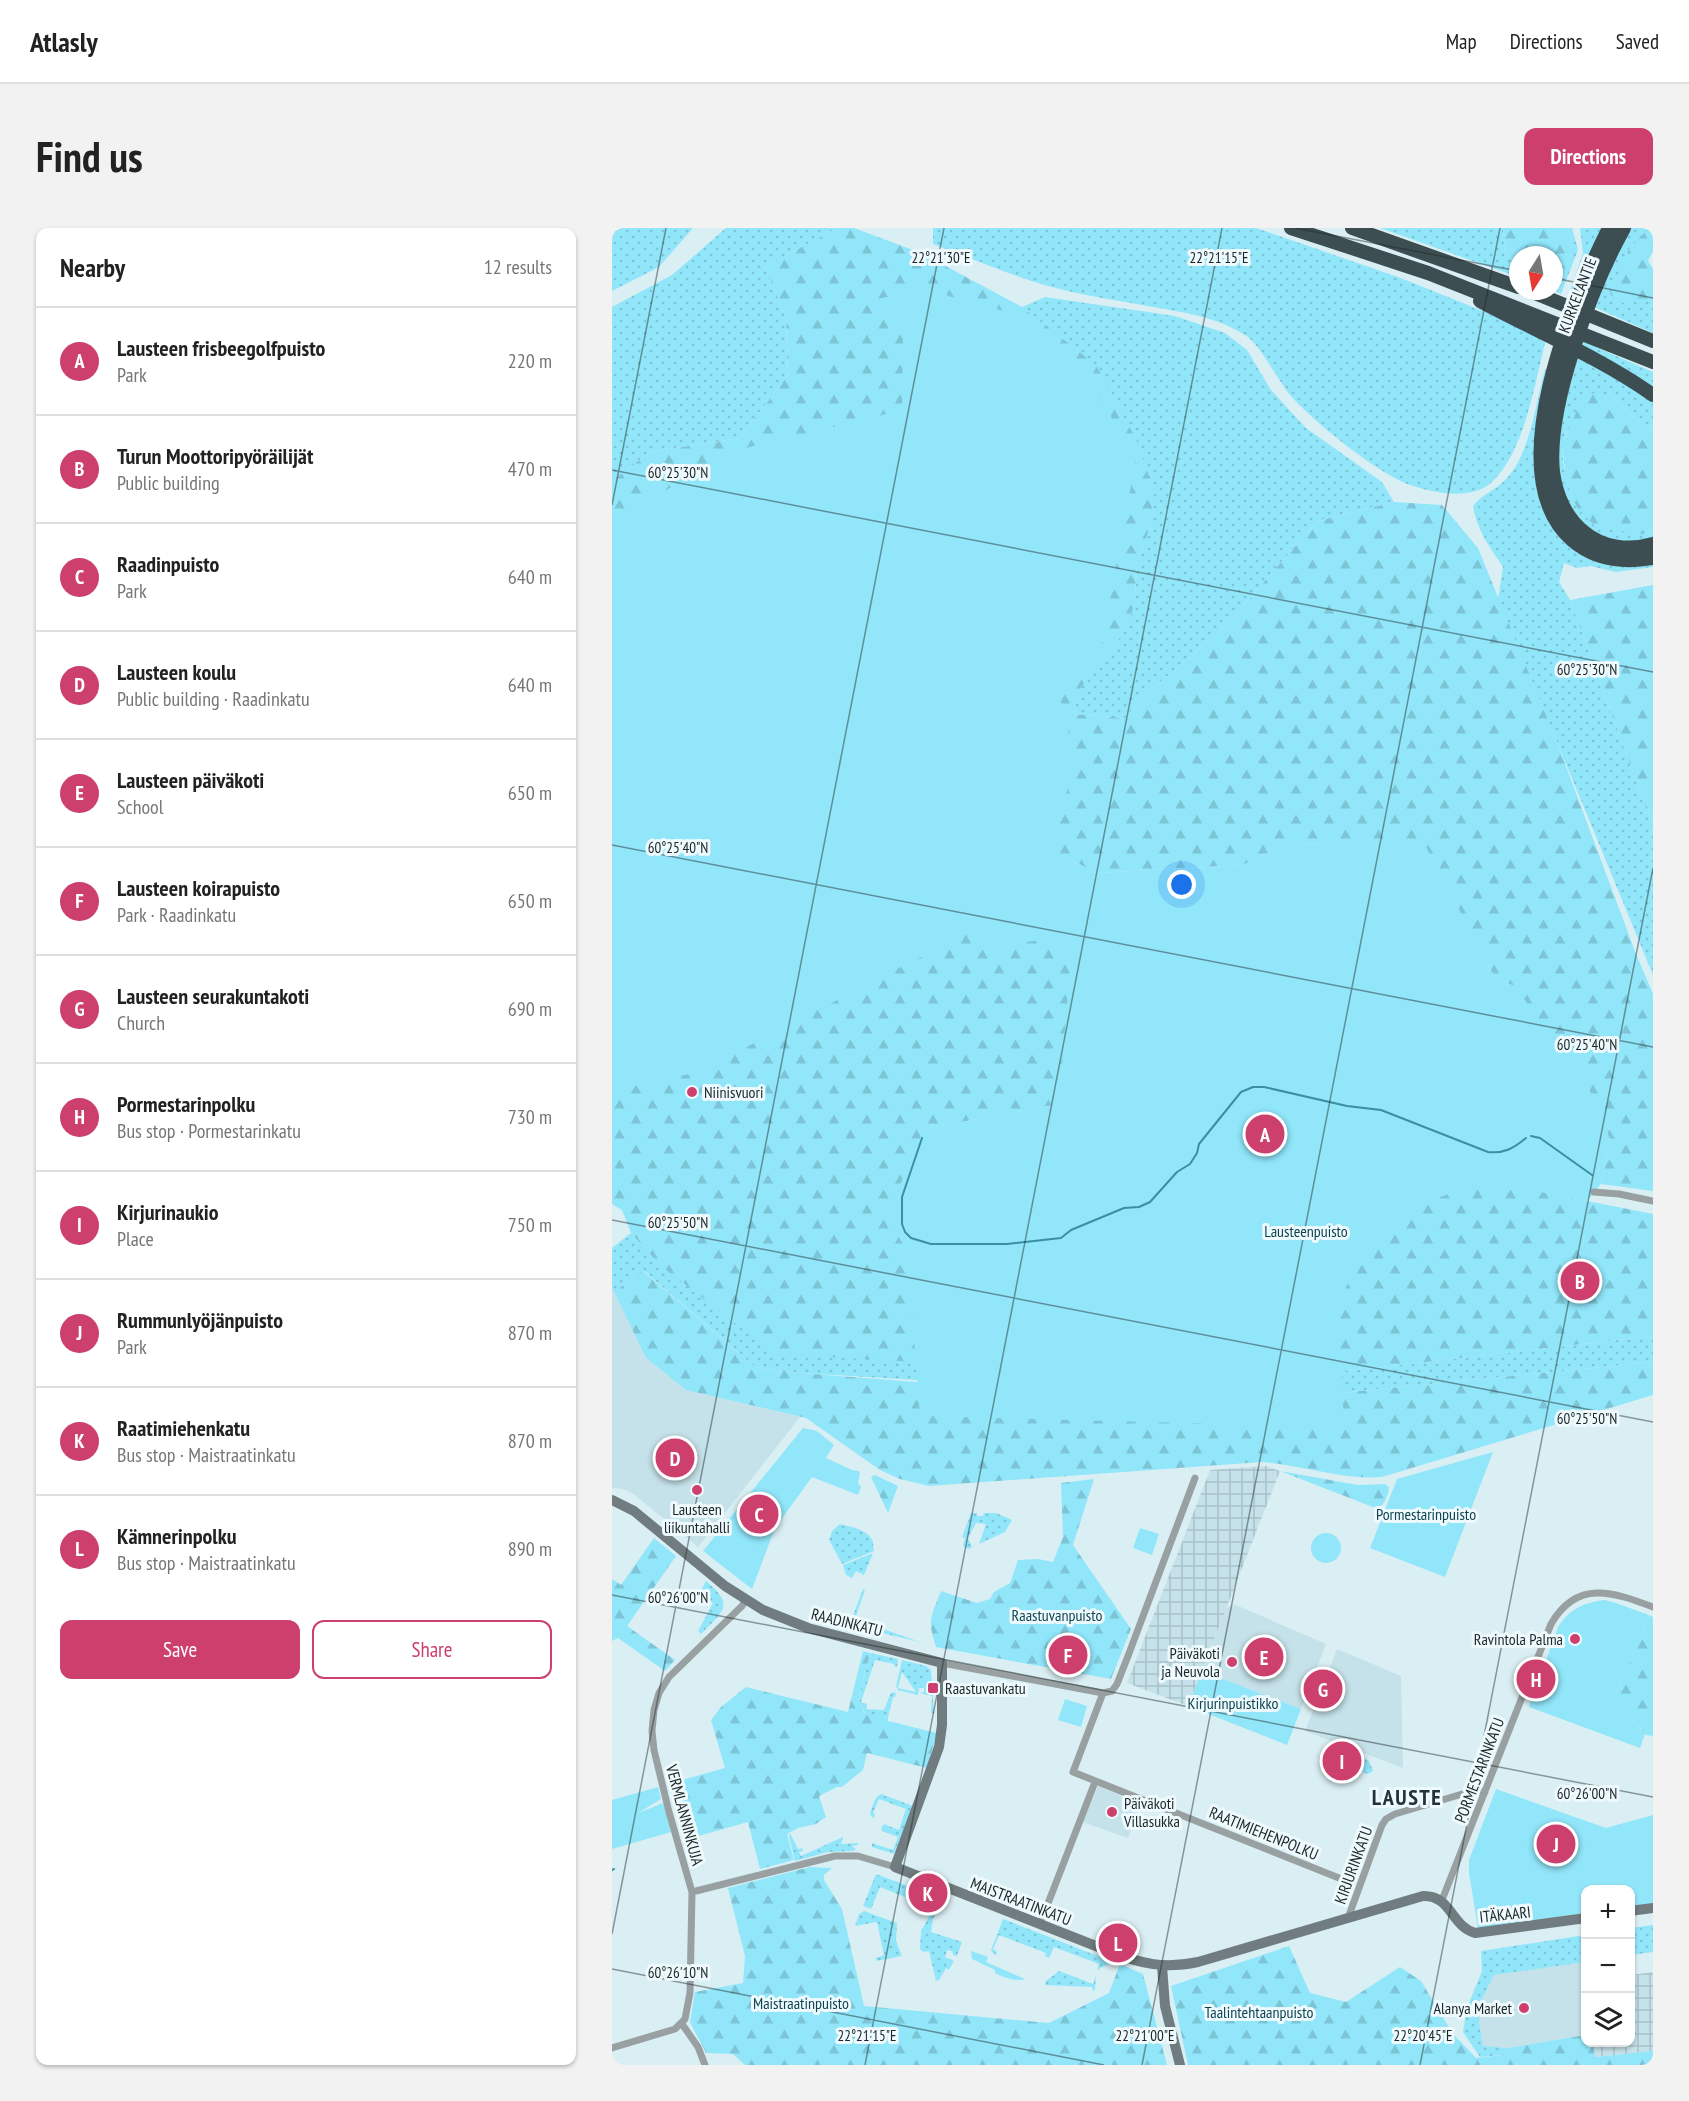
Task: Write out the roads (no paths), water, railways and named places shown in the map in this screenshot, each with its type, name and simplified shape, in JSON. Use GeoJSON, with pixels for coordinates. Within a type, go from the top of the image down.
{"type":"FeatureCollection","features":[{"type":"Feature","properties":{"kind":"highway"},"geometry":{"type":"LineString","coordinates":[[1291,228],[1428,273],[1653,362]]}},
{"type":"Feature","properties":{"kind":"highway"},"geometry":{"type":"LineString","coordinates":[[1352,228],[1509,283]]}},
{"type":"Feature","properties":{"kind":"highway","name":"KURKELANTIE"},"geometry":{"type":"LineString","coordinates":[[1595,273],[1610,228]]}},
{"type":"Feature","properties":{"kind":"highway","name":"KURKELANTIE"},"geometry":{"type":"LineString","coordinates":[[1560,375],[1563,338],[1595,273],[1624,228]]}},
{"type":"Feature","properties":{"kind":"highway"},"geometry":{"type":"LineString","coordinates":[[1428,273],[1585,353],[1628,377],[1653,395]]}},
{"type":"Feature","properties":{"kind":"highway"},"geometry":{"type":"LineString","coordinates":[[1552,300],[1653,341]]}},
{"type":"Feature","properties":{"kind":"highway"},"geometry":{"type":"LineString","coordinates":[[1560,375],[1553,460],[1555,482],[1562,504],[1580,529],[1601,542],[1626,548],[1653,544]]}},
{"type":"Feature","properties":{"kind":"highway"},"geometry":{"type":"LineString","coordinates":[[1560,375],[1544,420],[1540,450],[1542,486],[1552,514],[1570,539],[1593,554],[1611,560],[1625,561],[1653,558]]}},
{"type":"Feature","properties":{"kind":"street"},"geometry":{"type":"LineString","coordinates":[[1594,1192],[1653,1201]]}},
{"type":"Feature","properties":{"kind":"street"},"geometry":{"type":"LineString","coordinates":[[1106,1693],[1114,1688],[1121,1675],[1195,1478]]}},
{"type":"Feature","properties":{"kind":"street","name":"RAADINKATU"},"geometry":{"type":"LineString","coordinates":[[612,1500],[634,1511],[725,1586],[763,1610],[792,1623],[942,1663],[1106,1693]]}},
{"type":"Feature","properties":{"kind":"street","name":"PORMESTARINKATU"},"geometry":{"type":"LineString","coordinates":[[1442,1900],[1551,1624],[1558,1613],[1579,1597],[1601,1592],[1629,1598],[1653,1607]]}},
{"type":"Feature","properties":{"kind":"street","name":"VERMLANNINKUJA"},"geometry":{"type":"LineString","coordinates":[[682,2024],[686,2016],[690,1993],[692,1892],[654,1750],[652,1731],[654,1710],[659,1693],[669,1677],[746,1600]]}},
{"type":"Feature","properties":{"kind":"street"},"geometry":{"type":"LineString","coordinates":[[896,1867],[939,1747],[942,1725],[942,1663]]}},
{"type":"Feature","properties":{"kind":"street","name":"RAATIMIEHENPOLKU"},"geometry":{"type":"LineString","coordinates":[[1106,1693],[1073,1772],[1344,1880]]}},
{"type":"Feature","properties":{"kind":"street"},"geometry":{"type":"LineString","coordinates":[[1040,1924],[1095,1782]]}},
{"type":"Feature","properties":{"kind":"street","name":"KIRJURINKATU"},"geometry":{"type":"LineString","coordinates":[[1348,1918],[1386,1819],[1395,1814],[1469,1792],[1485,1792]]}},
{"type":"Feature","properties":{"kind":"street","name":"MAISTRAATINKATU"},"geometry":{"type":"LineString","coordinates":[[692,1892],[835,1856],[858,1856],[896,1867],[1127,1958],[1173,1967],[1198,1962],[1423,1896],[1432,1896],[1442,1900]]}},
{"type":"Feature","properties":{"kind":"street","name":"ITÄKAARI"},"geometry":{"type":"LineString","coordinates":[[1442,1900],[1459,1924],[1475,1933],[1581,1919]]}},
{"type":"Feature","properties":{"kind":"street"},"geometry":{"type":"LineString","coordinates":[[1635,1910],[1653,1908]]}},
{"type":"Feature","properties":{"kind":"street"},"geometry":{"type":"LineString","coordinates":[[1162,1966],[1165,2006],[1180,2065]]}},
{"type":"Feature","properties":{"kind":"street"},"geometry":{"type":"LineString","coordinates":[[612,2048],[666,2032],[682,2024],[698,2047],[705,2065]]}},
{"type":"Feature","properties":{"kind":"waterway"},"geometry":{"type":"LineString","coordinates":[[922,1138],[902,1197],[902,1224],[905,1232],[911,1238],[931,1244],[1007,1244],[1061,1238],[1071,1230],[1124,1208],[1139,1207],[1150,1202],[1177,1172],[1190,1164],[1197,1153],[1199,1144],[1241,1092],[1253,1087],[1264,1087],[1347,1106],[1381,1110],[1488,1152],[1508,1150],[1526,1138]]}},
{"type":"Feature","properties":{"kind":"waterway"},"geometry":{"type":"LineString","coordinates":[[1531,1136],[1540,1138],[1592,1175]]}},
{"type":"Feature","properties":{"kind":"place","name":"Niinisvuori"},"geometry":{"type":"Point","coordinates":[692,1092]}},
{"type":"Feature","properties":{"kind":"place","name":"Lausteen frisbeegolfpuisto"},"geometry":{"type":"Point","coordinates":[1265,1134]}},
{"type":"Feature","properties":{"kind":"place","name":"Turun Moottoripyöräilijät"},"geometry":{"type":"Point","coordinates":[1580,1281]}},
{"type":"Feature","properties":{"kind":"place","name":"Lausteen koulu"},"geometry":{"type":"Point","coordinates":[675,1458]}},
{"type":"Feature","properties":{"kind":"place","name":"Lausteen liikuntahalli"},"geometry":{"type":"Point","coordinates":[697,1490]}},
{"type":"Feature","properties":{"kind":"place","name":"Raadinpuisto"},"geometry":{"type":"Point","coordinates":[759,1514]}},
{"type":"Feature","properties":{"kind":"place","name":"Ravintola Palma"},"geometry":{"type":"Point","coordinates":[1575,1639]}},
{"type":"Feature","properties":{"kind":"place","name":"Lausteen koirapuisto"},"geometry":{"type":"Point","coordinates":[1068,1655]}},
{"type":"Feature","properties":{"kind":"place","name":"Lausteen päiväkoti"},"geometry":{"type":"Point","coordinates":[1264,1657]}},
{"type":"Feature","properties":{"kind":"place","name":"Päiväkoti ja Neuvola"},"geometry":{"type":"Point","coordinates":[1232,1662]}},
{"type":"Feature","properties":{"kind":"place","name":"Pormestarinpolku"},"geometry":{"type":"Point","coordinates":[1536,1679]}},
{"type":"Feature","properties":{"kind":"place","name":"Raastuvankatu"},"geometry":{"type":"Point","coordinates":[933,1688]}},
{"type":"Feature","properties":{"kind":"place","name":"Lausteen seurakuntakoti"},"geometry":{"type":"Point","coordinates":[1323,1689]}},
{"type":"Feature","properties":{"kind":"place","name":"Kirjurinaukio"},"geometry":{"type":"Point","coordinates":[1342,1761]}},
{"type":"Feature","properties":{"kind":"place","name":"Päiväkoti Villasukka"},"geometry":{"type":"Point","coordinates":[1112,1812]}},
{"type":"Feature","properties":{"kind":"place","name":"Rummunlyöjänpuisto"},"geometry":{"type":"Point","coordinates":[1556,1844]}},
{"type":"Feature","properties":{"kind":"place","name":"Raatimiehenkatu"},"geometry":{"type":"Point","coordinates":[928,1893]}},
{"type":"Feature","properties":{"kind":"place","name":"Kämnerinpolku"},"geometry":{"type":"Point","coordinates":[1118,1943]}},
{"type":"Feature","properties":{"kind":"place","name":"Alanya Market"},"geometry":{"type":"Point","coordinates":[1524,2008]}},
{"type":"Feature","properties":{"kind":"district","name":"LAUSTE"},"geometry":{"type":"Point","coordinates":[1407,1797]}},
{"type":"Feature","properties":{"kind":"park label","name":"Lausteenpuisto"},"geometry":{"type":"Point","coordinates":[1306,1231]}},
{"type":"Feature","properties":{"kind":"park label","name":"Pormestarinpuisto"},"geometry":{"type":"Point","coordinates":[1426,1514]}},
{"type":"Feature","properties":{"kind":"park label","name":"Raastuvanpuisto"},"geometry":{"type":"Point","coordinates":[1057,1615]}},
{"type":"Feature","properties":{"kind":"park label","name":"Kirjurinpuistikko"},"geometry":{"type":"Point","coordinates":[1233,1703]}},
{"type":"Feature","properties":{"kind":"park label","name":"Maistraatinpuisto"},"geometry":{"type":"Point","coordinates":[801,2003]}},
{"type":"Feature","properties":{"kind":"park label","name":"Taalintehtaanpuisto"},"geometry":{"type":"Point","coordinates":[1259,2012]}}]}
